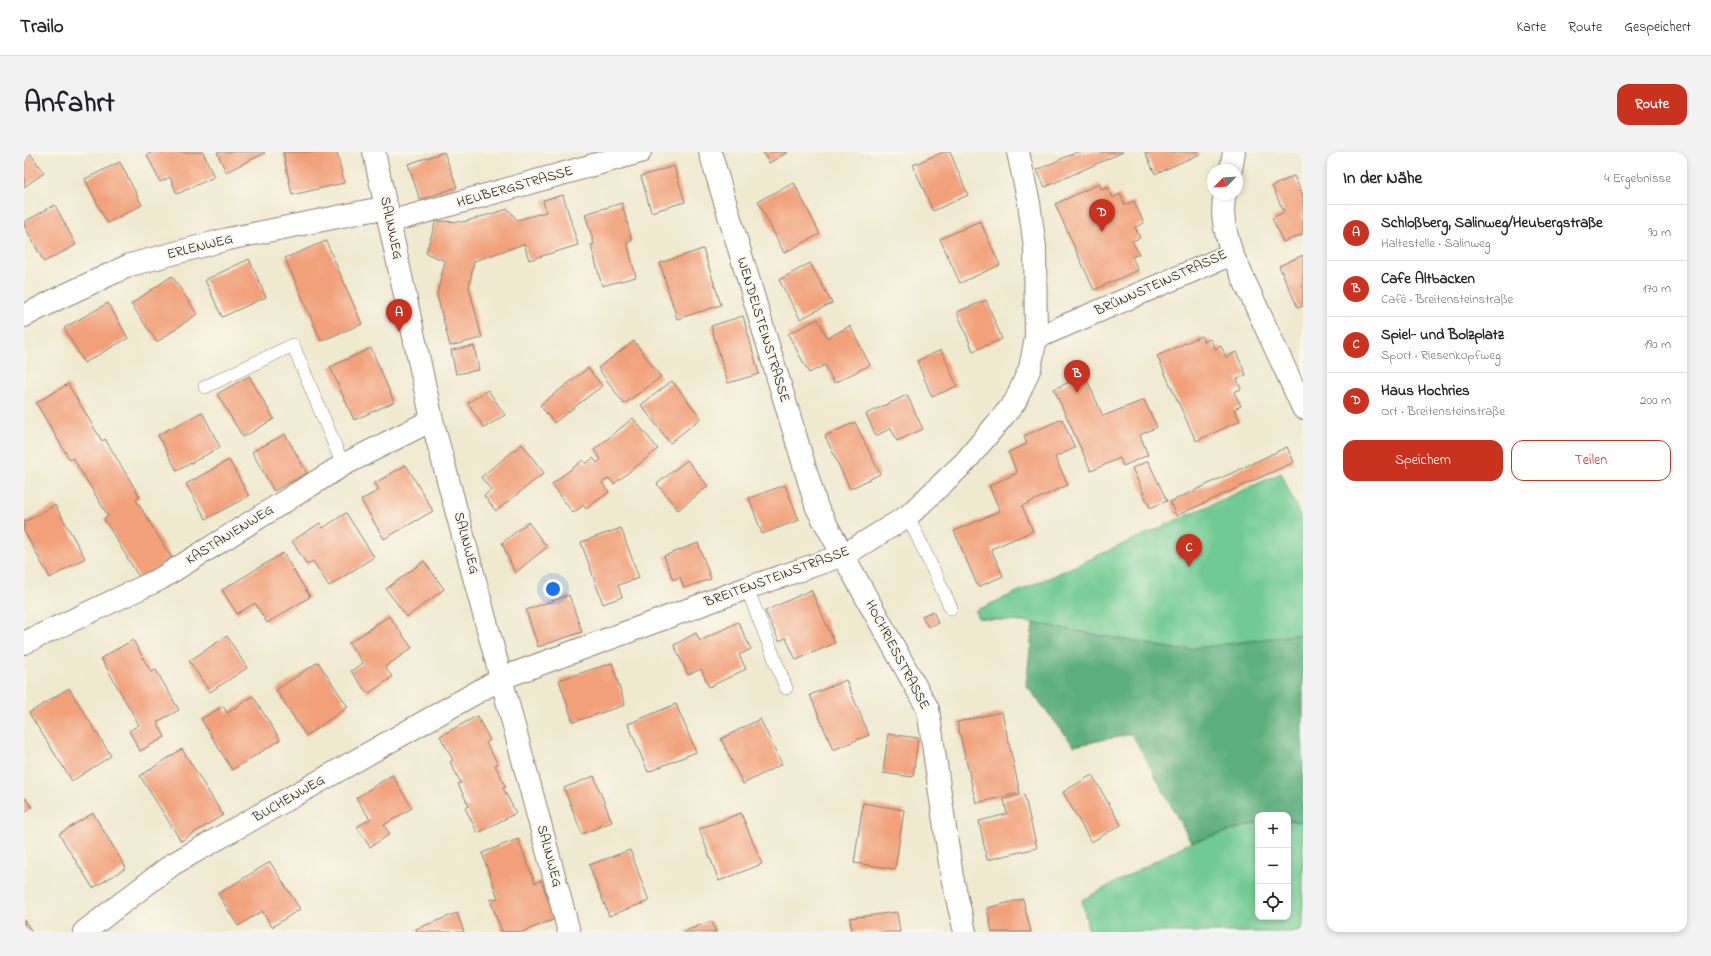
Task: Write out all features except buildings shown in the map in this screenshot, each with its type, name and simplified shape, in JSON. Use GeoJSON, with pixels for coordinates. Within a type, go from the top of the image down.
{"type":"FeatureCollection","features":[{"type":"Feature","properties":{"kind":"street","name":"SALINWEG"},"geometry":{"type":"LineString","coordinates":[[374,152],[432,420],[569,932]]}},
{"type":"Feature","properties":{"kind":"street","name":"HEUBERGSTRASSE"},"geometry":{"type":"LineString","coordinates":[[388,215],[640,152]]}},
{"type":"Feature","properties":{"kind":"street","name":"WENDELSTEINSTRASSE"},"geometry":{"type":"LineString","coordinates":[[710,152],[817,508]]}},
{"type":"Feature","properties":{"kind":"street","name":"BREITENSTEINSTRASSE"},"geometry":{"type":"LineString","coordinates":[[502,678],[747,588],[844,555],[908,516],[965,462],[1015,402],[1030,368],[1036,338],[1035,247],[1029,203],[1018,152]]}},
{"type":"Feature","properties":{"kind":"street"},"geometry":{"type":"LineString","coordinates":[[1232,164],[1234,152]]}},
{"type":"Feature","properties":{"kind":"street","name":"BRÜNNSTEINSTRASSE"},"geometry":{"type":"LineString","coordinates":[[1036,338],[1232,254],[1224,230],[1224,200]]}},
{"type":"Feature","properties":{"kind":"street","name":"ERLENWEG"},"geometry":{"type":"LineString","coordinates":[[24,316],[61,296],[130,265],[228,239],[388,215]]}},
{"type":"Feature","properties":{"kind":"street"},"geometry":{"type":"LineString","coordinates":[[1232,254],[1303,408]]}},
{"type":"Feature","properties":{"kind":"street","name":"KASTANIENWEG"},"geometry":{"type":"LineString","coordinates":[[24,644],[160,579],[342,465],[432,420]]}},
{"type":"Feature","properties":{"kind":"street","name":"HOCHRIESSTRASSE"},"geometry":{"type":"LineString","coordinates":[[817,508],[928,709],[952,877],[965,932]]}},
{"type":"Feature","properties":{"kind":"street","name":"BUCHENWEG"},"geometry":{"type":"LineString","coordinates":[[84,932],[173,864],[502,678]]}},
{"type":"Feature","properties":{"kind":"lane"},"geometry":{"type":"LineString","coordinates":[[205,387],[293,345],[342,465]]}},
{"type":"Feature","properties":{"kind":"lane"},"geometry":{"type":"LineString","coordinates":[[908,516],[951,608]]}},
{"type":"Feature","properties":{"kind":"lane"},"geometry":{"type":"LineString","coordinates":[[747,588],[786,688]]}},
{"type":"Feature","properties":{"kind":"green space"},"geometry":{"type":"Polygon","coordinates":[[[1281,473],[1303,522],[1303,634],[1180,650],[1033,623],[978,618],[975,611],[1281,473]]]}},
{"type":"Feature","properties":{"kind":"green space"},"geometry":{"type":"Polygon","coordinates":[[[1033,623],[1180,650],[1303,634],[1303,823],[1291,821],[1291,812],[1255,812],[1255,824],[1191,842],[1132,734],[1074,746],[1026,685],[1033,623]]]}},
{"type":"Feature","properties":{"kind":"green space"},"geometry":{"type":"Polygon","coordinates":[[[1291,821],[1303,823],[1303,932],[1089,932],[1082,900],[1191,842],[1255,824],[1255,920],[1291,920],[1291,821]]]}},
{"type":"Feature","properties":{"kind":"place","name":"Haus Hochries"},"geometry":{"type":"Point","coordinates":[1102,232]}},
{"type":"Feature","properties":{"kind":"place","name":"Schloßberg, Salinweg/Heubergstraße"},"geometry":{"type":"Point","coordinates":[399,332]}},
{"type":"Feature","properties":{"kind":"place","name":"Cafe Altbacken"},"geometry":{"type":"Point","coordinates":[1077,393]}},
{"type":"Feature","properties":{"kind":"place","name":"Spiel- und Bolzplatz"},"geometry":{"type":"Point","coordinates":[1189,567]}}]}
